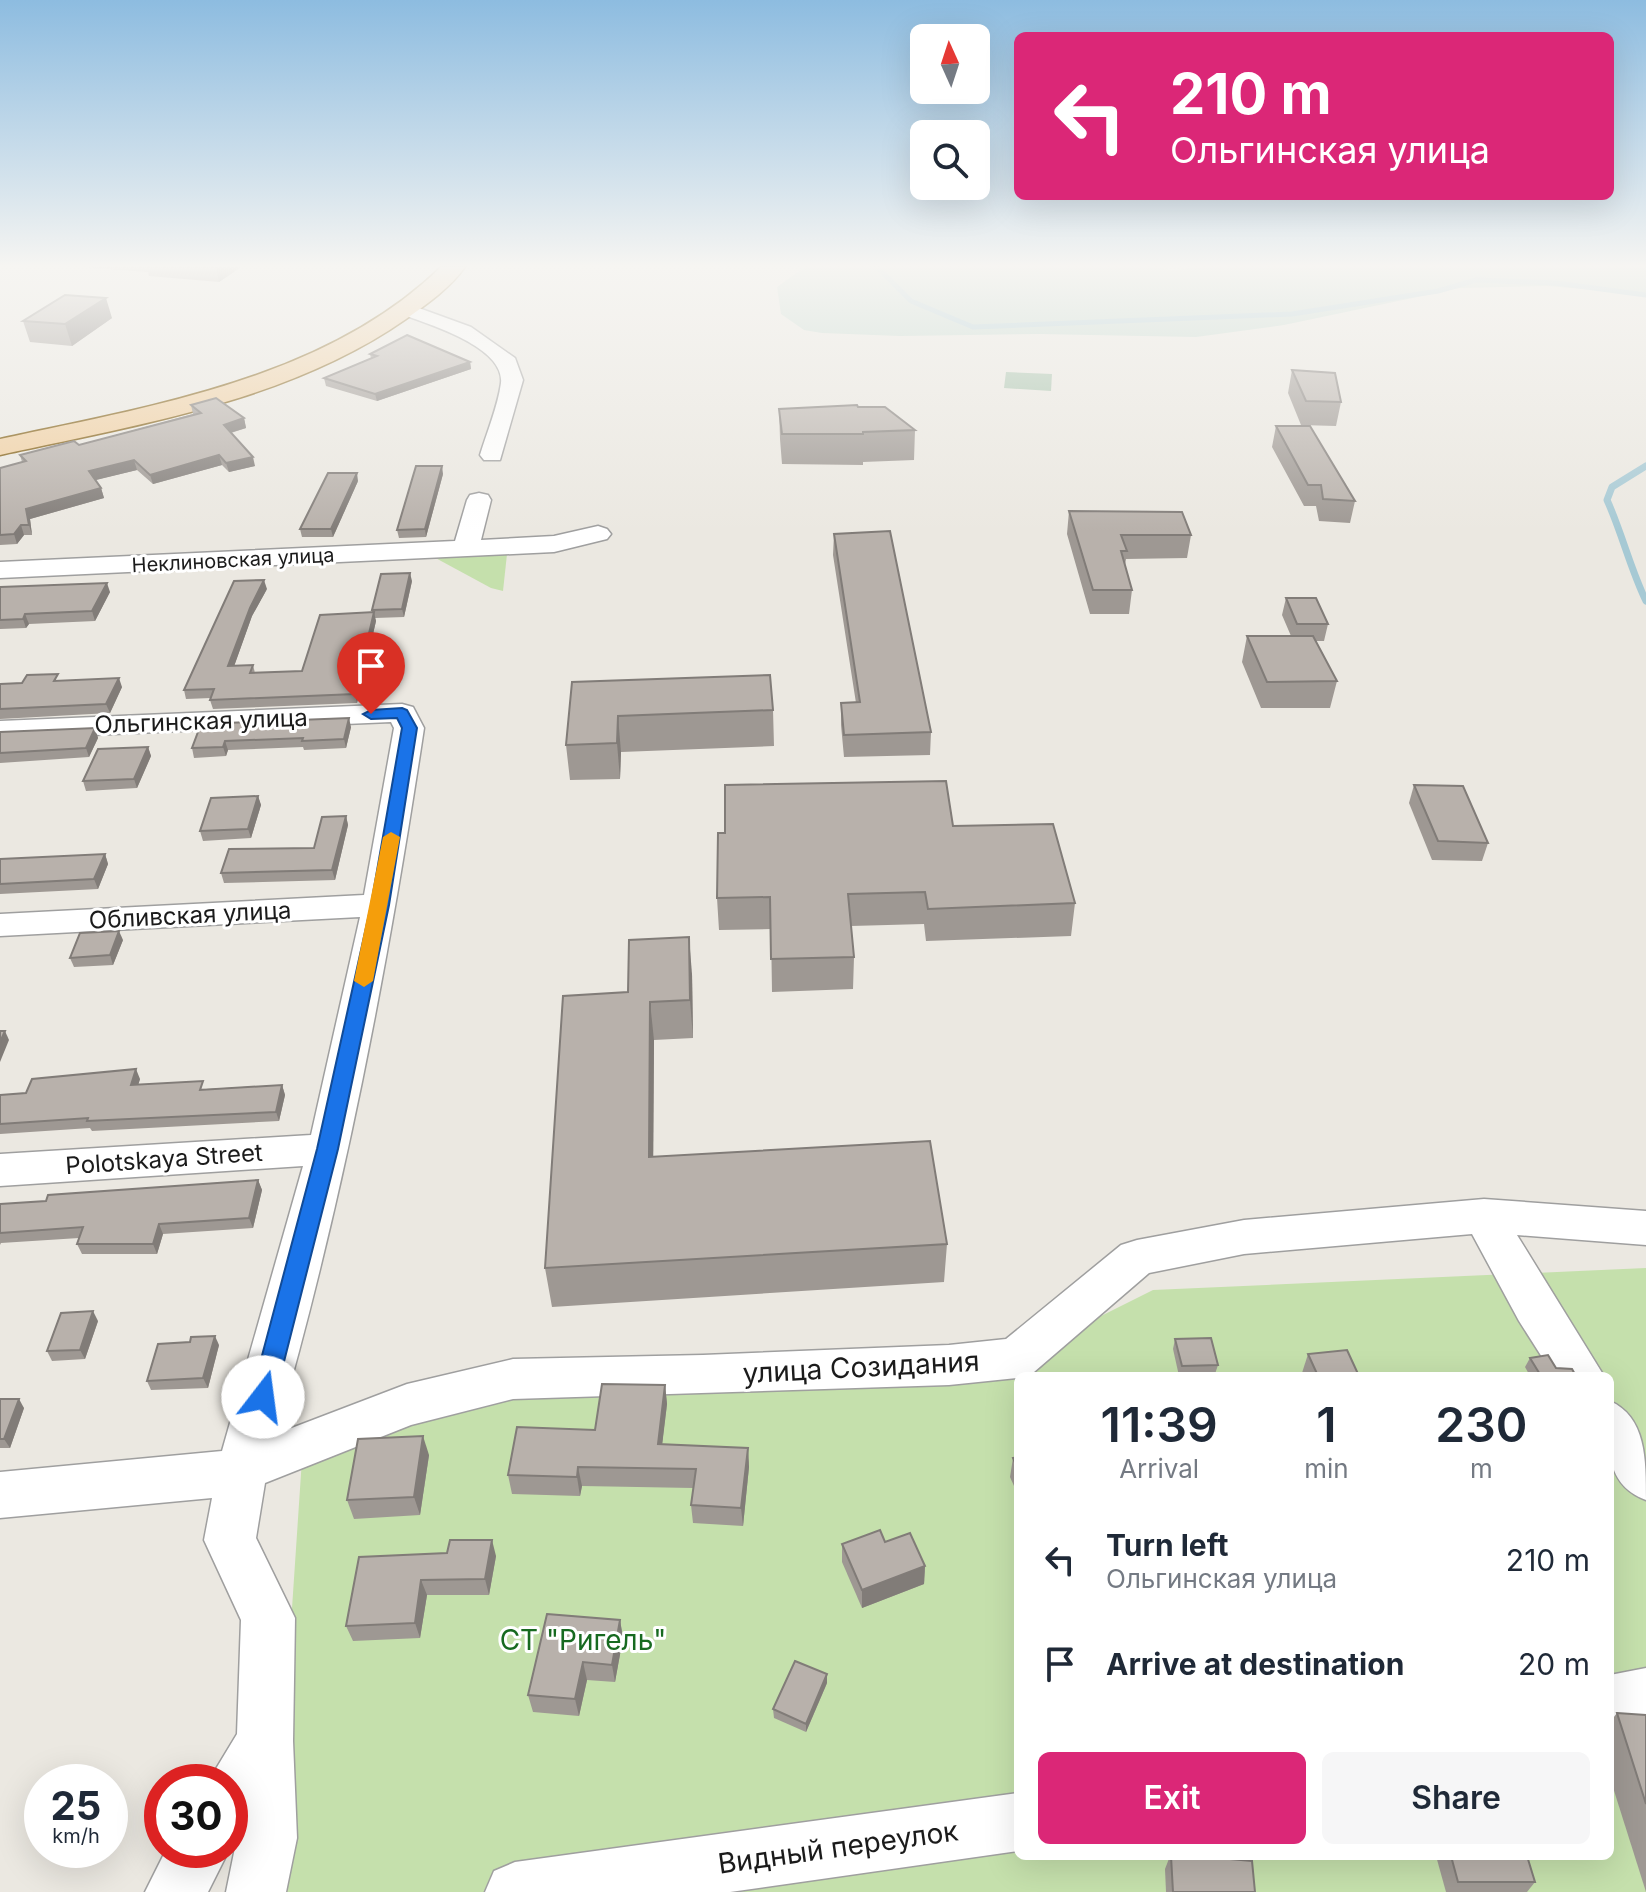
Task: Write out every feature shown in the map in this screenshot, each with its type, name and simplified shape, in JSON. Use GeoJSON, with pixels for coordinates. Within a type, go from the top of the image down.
{"type":"FeatureCollection","features":[{"type":"Feature","properties":{"kind":"main road"},"geometry":{"type":"LineString","coordinates":[[0,431],[80,414],[275,355]]}},
{"type":"Feature","properties":{"kind":"main road"},"geometry":{"type":"LineString","coordinates":[[0,447],[227,392],[322,355]]}},
{"type":"Feature","properties":{"kind":"street"},"geometry":{"type":"LineString","coordinates":[[492,455],[512,380],[505,358],[501,355]]}},
{"type":"Feature","properties":{"kind":"street"},"geometry":{"type":"LineString","coordinates":[[466,549],[479,500]]}},
{"type":"Feature","properties":{"kind":"street","name":"Неклиновская улица"},"geometry":{"type":"LineString","coordinates":[[0,570],[554,544],[598,534]]}},
{"type":"Feature","properties":{"kind":"street","name":"Ольгинская улица"},"geometry":{"type":"LineString","coordinates":[[0,730],[402,713],[409,728],[380,905]]}},
{"type":"Feature","properties":{"kind":"street"},"geometry":{"type":"LineString","coordinates":[[256,1892],[267,1838],[265,1741],[268,1618],[230,1540],[243,1470],[328,1149],[380,905]]}},
{"type":"Feature","properties":{"kind":"street","name":"Обливская улица"},"geometry":{"type":"LineString","coordinates":[[0,925],[380,905]]}},
{"type":"Feature","properties":{"kind":"street","name":"Polotskaya Street"},"geometry":{"type":"LineString","coordinates":[[0,1170],[328,1149]]}},
{"type":"Feature","properties":{"kind":"street"},"geometry":{"type":"LineString","coordinates":[[1484,1216],[1535,1308],[1577,1372]]}},
{"type":"Feature","properties":{"kind":"street","name":"улица Созидания"},"geometry":{"type":"LineString","coordinates":[[0,1495],[243,1470],[407,1405],[513,1379],[733,1374],[949,1365],[1017,1358],[1137,1258],[1244,1237],[1484,1216],[1646,1228]]}},
{"type":"Feature","properties":{"kind":"street"},"geometry":{"type":"LineString","coordinates":[[1614,1428],[1646,1477]]}},
{"type":"Feature","properties":{"kind":"street"},"geometry":{"type":"LineString","coordinates":[[1614,1702],[1646,1696]]}},
{"type":"Feature","properties":{"kind":"street"},"geometry":{"type":"LineString","coordinates":[[248,1769],[265,1741]]}},
{"type":"Feature","properties":{"kind":"street","name":"Видный переулок"},"geometry":{"type":"LineString","coordinates":[[515,1892],[1014,1823]]}},
{"type":"Feature","properties":{"kind":"street"},"geometry":{"type":"LineString","coordinates":[[175,1892],[189,1868]]}},
{"type":"Feature","properties":{"kind":"green space"},"geometry":{"type":"Polygon","coordinates":[[[1006,372],[1052,374],[1051,391],[1004,388],[1006,372]]]}},
{"type":"Feature","properties":{"kind":"green space"},"geometry":{"type":"Polygon","coordinates":[[[507,554],[503,591],[491,588],[430,555],[507,554]]]}},
{"type":"Feature","properties":{"kind":"green space","name":"СТ \"Ригель\""},"geometry":{"type":"Polygon","coordinates":[[[1646,1268],[1646,1892],[273,1892],[302,1459],[521,1391],[1017,1358],[1153,1290],[1646,1268]]]}},
{"type":"Feature","properties":{"kind":"building"},"geometry":{"type":"Polygon","coordinates":[[[375,355],[454,355],[470,362],[375,394],[324,378],[377,356],[375,355]]]}},
{"type":"Feature","properties":{"kind":"building"},"geometry":{"type":"Polygon","coordinates":[[[1292,370],[1335,373],[1341,402],[1306,401],[1292,370]]]}},
{"type":"Feature","properties":{"kind":"building"},"geometry":{"type":"Polygon","coordinates":[[[216,398],[244,418],[224,425],[253,457],[226,463],[219,455],[150,475],[134,460],[89,471],[101,488],[26,509],[29,525],[21,525],[14,534],[0,535],[0,468],[26,461],[20,455],[74,441],[79,445],[201,413],[191,405],[216,398]]]}},
{"type":"Feature","properties":{"kind":"building"},"geometry":{"type":"Polygon","coordinates":[[[857,405],[885,407],[915,430],[863,434],[782,434],[779,409],[857,405]]]}},
{"type":"Feature","properties":{"kind":"building"},"geometry":{"type":"Polygon","coordinates":[[[1276,426],[1310,426],[1355,501],[1323,499],[1321,485],[1308,485],[1276,426]]]}},
{"type":"Feature","properties":{"kind":"building"},"geometry":{"type":"Polygon","coordinates":[[[416,466],[442,466],[425,529],[397,530],[416,466]]]}},
{"type":"Feature","properties":{"kind":"building"},"geometry":{"type":"Polygon","coordinates":[[[328,473],[357,473],[331,529],[300,529],[328,473]]]}},
{"type":"Feature","properties":{"kind":"building"},"geometry":{"type":"Polygon","coordinates":[[[1069,511],[1182,512],[1191,535],[1121,535],[1127,551],[1121,551],[1132,590],[1093,590],[1069,511]]]}},
{"type":"Feature","properties":{"kind":"building"},"geometry":{"type":"Polygon","coordinates":[[[890,531],[931,732],[844,735],[841,703],[860,702],[834,534],[890,531]]]}},
{"type":"Feature","properties":{"kind":"building"},"geometry":{"type":"Polygon","coordinates":[[[410,573],[402,609],[372,610],[381,574],[410,573]]]}},
{"type":"Feature","properties":{"kind":"building"},"geometry":{"type":"Polygon","coordinates":[[[264,580],[228,666],[253,665],[250,673],[302,671],[320,615],[374,612],[355,694],[210,700],[214,689],[184,690],[234,581],[264,580]]]}},
{"type":"Feature","properties":{"kind":"building"},"geometry":{"type":"Polygon","coordinates":[[[107,583],[92,611],[25,614],[23,619],[0,620],[0,587],[107,583]]]}},
{"type":"Feature","properties":{"kind":"building"},"geometry":{"type":"Polygon","coordinates":[[[1286,598],[1316,598],[1328,624],[1297,624],[1286,598]]]}},
{"type":"Feature","properties":{"kind":"building"},"geometry":{"type":"Polygon","coordinates":[[[1247,636],[1313,636],[1337,681],[1267,682],[1247,636]]]}},
{"type":"Feature","properties":{"kind":"building"},"geometry":{"type":"Polygon","coordinates":[[[58,674],[54,681],[119,678],[106,704],[0,709],[0,684],[22,683],[27,675],[58,674]]]}},
{"type":"Feature","properties":{"kind":"building"},"geometry":{"type":"Polygon","coordinates":[[[770,675],[773,710],[618,716],[617,743],[566,745],[572,682],[770,675]]]}},
{"type":"Feature","properties":{"kind":"building"},"geometry":{"type":"Polygon","coordinates":[[[349,718],[344,739],[225,741],[223,747],[192,748],[201,724],[349,718]]]}},
{"type":"Feature","properties":{"kind":"building"},"geometry":{"type":"Polygon","coordinates":[[[95,728],[86,748],[0,753],[0,732],[95,728]]]}},
{"type":"Feature","properties":{"kind":"building"},"geometry":{"type":"Polygon","coordinates":[[[148,747],[134,779],[83,781],[98,749],[148,747]]]}},
{"type":"Feature","properties":{"kind":"building"},"geometry":{"type":"Polygon","coordinates":[[[946,781],[953,826],[1053,824],[1075,903],[928,909],[925,892],[848,894],[854,957],[771,959],[770,897],[717,898],[718,833],[725,833],[725,785],[946,781]]]}},
{"type":"Feature","properties":{"kind":"building"},"geometry":{"type":"Polygon","coordinates":[[[1414,785],[1463,786],[1488,843],[1438,841],[1414,785]]]}},
{"type":"Feature","properties":{"kind":"building"},"geometry":{"type":"Polygon","coordinates":[[[258,796],[248,829],[200,831],[211,798],[258,796]]]}},
{"type":"Feature","properties":{"kind":"building"},"geometry":{"type":"Polygon","coordinates":[[[346,816],[332,870],[221,873],[229,849],[314,848],[322,817],[346,816]]]}},
{"type":"Feature","properties":{"kind":"building"},"geometry":{"type":"Polygon","coordinates":[[[105,854],[94,879],[0,884],[0,859],[105,854]]]}},
{"type":"Feature","properties":{"kind":"building"},"geometry":{"type":"Polygon","coordinates":[[[119,931],[110,955],[70,958],[80,933],[119,931]]]}},
{"type":"Feature","properties":{"kind":"building"},"geometry":{"type":"Polygon","coordinates":[[[689,937],[690,1000],[650,1002],[649,1157],[930,1141],[947,1244],[545,1268],[563,996],[628,992],[629,940],[689,937]]]}},
{"type":"Feature","properties":{"kind":"building"},"geometry":{"type":"Polygon","coordinates":[[[136,1069],[131,1085],[203,1081],[200,1090],[282,1085],[276,1112],[0,1124],[0,1095],[26,1093],[32,1079],[136,1069]]]}},
{"type":"Feature","properties":{"kind":"building"},"geometry":{"type":"Polygon","coordinates":[[[258,1180],[249,1218],[159,1224],[153,1244],[77,1244],[83,1227],[0,1233],[0,1204],[46,1201],[48,1195],[258,1180]]]}},
{"type":"Feature","properties":{"kind":"building"},"geometry":{"type":"Polygon","coordinates":[[[93,1311],[80,1350],[47,1351],[61,1313],[93,1311]]]}},
{"type":"Feature","properties":{"kind":"building"},"geometry":{"type":"Polygon","coordinates":[[[215,1336],[203,1378],[147,1381],[158,1344],[190,1342],[191,1337],[215,1336]]]}},
{"type":"Feature","properties":{"kind":"building"},"geometry":{"type":"Polygon","coordinates":[[[1211,1338],[1218,1365],[1182,1366],[1175,1339],[1211,1338]]]}},
{"type":"Feature","properties":{"kind":"building"},"geometry":{"type":"Polygon","coordinates":[[[1347,1350],[1357,1372],[1316,1372],[1308,1354],[1347,1350]]]}},
{"type":"Feature","properties":{"kind":"building"},"geometry":{"type":"Polygon","coordinates":[[[1548,1355],[1556,1368],[1572,1369],[1574,1372],[1539,1372],[1530,1358],[1548,1355]]]}},
{"type":"Feature","properties":{"kind":"building"},"geometry":{"type":"Polygon","coordinates":[[[602,1384],[665,1385],[658,1444],[748,1448],[741,1508],[691,1505],[696,1469],[578,1467],[577,1477],[508,1475],[517,1427],[595,1430],[602,1384]]]}},
{"type":"Feature","properties":{"kind":"building"},"geometry":{"type":"Polygon","coordinates":[[[0,1399],[19,1399],[4,1439],[0,1439],[0,1399]]]}},
{"type":"Feature","properties":{"kind":"building"},"geometry":{"type":"Polygon","coordinates":[[[423,1436],[414,1497],[347,1500],[358,1439],[423,1436]]]}},
{"type":"Feature","properties":{"kind":"building"},"geometry":{"type":"Polygon","coordinates":[[[880,1530],[885,1542],[910,1533],[925,1566],[862,1590],[842,1544],[880,1530]]]}},
{"type":"Feature","properties":{"kind":"building"},"geometry":{"type":"Polygon","coordinates":[[[450,1540],[492,1540],[485,1579],[421,1580],[415,1623],[346,1626],[359,1557],[447,1553],[450,1540]]]}},
{"type":"Feature","properties":{"kind":"building"},"geometry":{"type":"Polygon","coordinates":[[[547,1614],[620,1620],[612,1665],[583,1662],[575,1699],[528,1695],[547,1614]]]}},
{"type":"Feature","properties":{"kind":"building"},"geometry":{"type":"Polygon","coordinates":[[[795,1661],[827,1674],[806,1724],[773,1709],[795,1661]]]}},
{"type":"Feature","properties":{"kind":"building"},"geometry":{"type":"Polygon","coordinates":[[[1617,1713],[1646,1715],[1646,1804],[1617,1713]]]}},
{"type":"Feature","properties":{"kind":"building"},"geometry":{"type":"Polygon","coordinates":[[[1171,1860],[1252,1861],[1255,1892],[1173,1892],[1171,1860]]]}},
{"type":"Feature","properties":{"kind":"building"},"geometry":{"type":"Polygon","coordinates":[[[1452,1860],[1528,1860],[1535,1882],[1458,1882],[1452,1860]]]}},
{"type":"Feature","properties":{"kind":"waterway"},"geometry":{"type":"LineString","coordinates":[[1646,466],[1612,487],[1607,500],[1646,601]]}},
{"type":"Feature","properties":{"kind":"slow traffic"},"geometry":{"type":"LineString","coordinates":[[364,981],[391,837]]}},
{"type":"Feature","properties":{"kind":"route"},"geometry":{"type":"LineString","coordinates":[[263,1397],[328,1149],[380,905],[409,728],[402,713],[371,714]]}}]}
